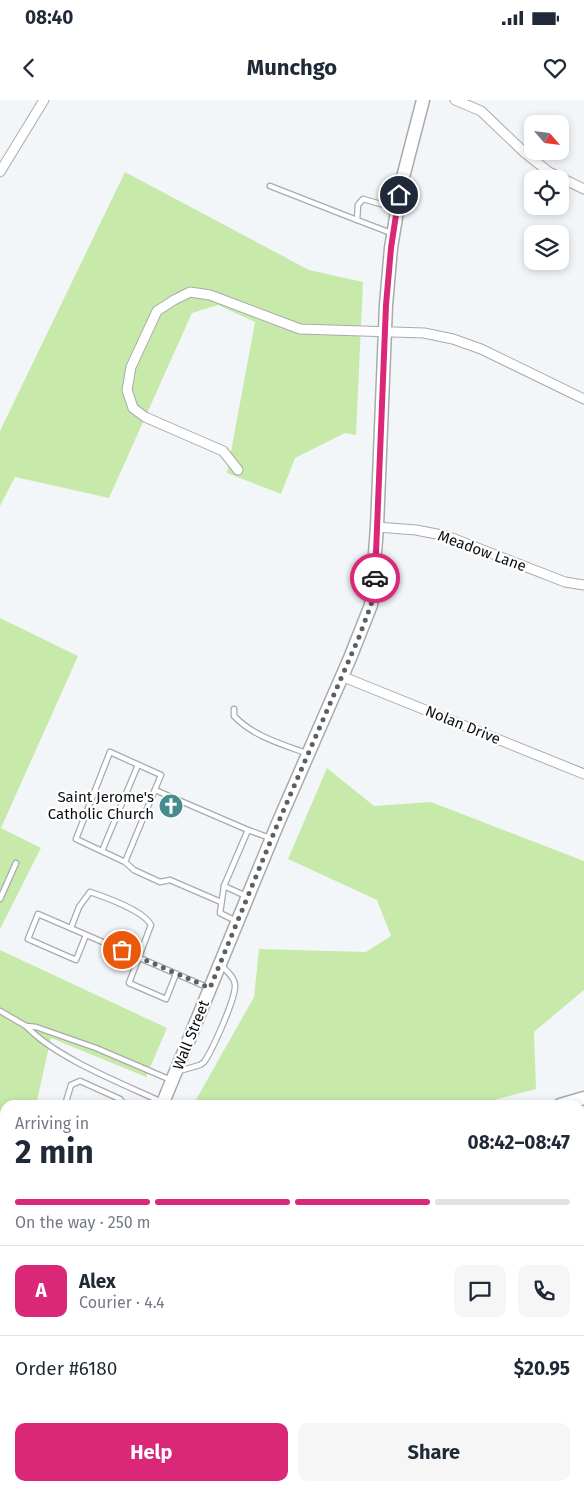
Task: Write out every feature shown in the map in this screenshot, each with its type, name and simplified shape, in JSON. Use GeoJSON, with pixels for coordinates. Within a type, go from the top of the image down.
{"type":"FeatureCollection","features":[{"type":"Feature","properties":{"kind":"street"},"geometry":{"type":"LineString","coordinates":[[0,172],[44,100]]}},
{"type":"Feature","properties":{"kind":"street","name":"Wall Street"},"geometry":{"type":"LineString","coordinates":[[165,1100],[271,839],[356,644],[371,605],[377,526],[386,305],[393,233],[402,181],[424,100]]}},
{"type":"Feature","properties":{"kind":"street"},"geometry":{"type":"LineString","coordinates":[[455,100],[481,111],[525,153],[549,172],[584,189]]}},
{"type":"Feature","properties":{"kind":"street"},"geometry":{"type":"LineString","coordinates":[[238,470],[223,451],[144,417],[133,408],[128,390],[131,367],[157,311],[190,292],[210,295],[300,329],[424,333],[453,339],[481,348],[584,399]]}},
{"type":"Feature","properties":{"kind":"street","name":"Meadow Lane"},"geometry":{"type":"LineString","coordinates":[[377,526],[416,530],[447,536],[565,582],[584,585]]}},
{"type":"Feature","properties":{"kind":"street","name":"Nolan Drive"},"geometry":{"type":"LineString","coordinates":[[341,676],[584,774]]}},
{"type":"Feature","properties":{"kind":"lane"},"geometry":{"type":"LineString","coordinates":[[270,186],[393,233]]}},
{"type":"Feature","properties":{"kind":"lane"},"geometry":{"type":"LineString","coordinates":[[357,220],[358,205],[363,199],[396,208]]}},
{"type":"Feature","properties":{"kind":"lane"},"geometry":{"type":"LineString","coordinates":[[234,709],[234,716],[244,726],[266,738],[308,754]]}},
{"type":"Feature","properties":{"kind":"lane"},"geometry":{"type":"LineString","coordinates":[[125,862],[161,775],[110,752],[76,839],[125,862],[134,870],[160,882],[170,880],[221,902]]}},
{"type":"Feature","properties":{"kind":"lane"},"geometry":{"type":"LineString","coordinates":[[102,851],[138,765]]}},
{"type":"Feature","properties":{"kind":"lane"},"geometry":{"type":"LineString","coordinates":[[155,790],[271,839]]}},
{"type":"Feature","properties":{"kind":"lane"},"geometry":{"type":"LineString","coordinates":[[238,921],[220,913],[221,902],[224,886],[248,830]]}},
{"type":"Feature","properties":{"kind":"lane"},"geometry":{"type":"LineString","coordinates":[[0,899],[16,863]]}},
{"type":"Feature","properties":{"kind":"lane"},"geometry":{"type":"LineString","coordinates":[[224,886],[248,897]]}},
{"type":"Feature","properties":{"kind":"lane"},"geometry":{"type":"LineString","coordinates":[[71,928],[79,907],[90,892],[103,896],[148,919],[151,925],[129,983],[166,999],[176,974]]}},
{"type":"Feature","properties":{"kind":"lane"},"geometry":{"type":"LineString","coordinates":[[86,934],[76,960],[28,939],[38,914],[86,934],[210,988]]}},
{"type":"Feature","properties":{"kind":"lane"},"geometry":{"type":"LineString","coordinates":[[26,1026],[36,1027],[174,1076],[204,1062],[222,1027],[236,986],[233,978],[220,964]]}},
{"type":"Feature","properties":{"kind":"lane"},"geometry":{"type":"LineString","coordinates":[[0,1011],[26,1026],[37,1037],[57,1050],[155,1100]]}},
{"type":"Feature","properties":{"kind":"lane"},"geometry":{"type":"LineString","coordinates":[[67,1100],[72,1086],[80,1081],[121,1100]]}},
{"type":"Feature","properties":{"kind":"green space"},"geometry":{"type":"Polygon","coordinates":[[[125,172],[309,270],[363,282],[356,435],[345,433],[295,458],[281,494],[227,473],[255,322],[218,305],[192,313],[109,498],[15,477],[0,506],[0,431],[125,172]]]}},
{"type":"Feature","properties":{"kind":"green space"},"geometry":{"type":"Polygon","coordinates":[[[0,618],[78,656],[1,828],[41,848],[0,929],[0,618]]]}},
{"type":"Feature","properties":{"kind":"green space"},"geometry":{"type":"Polygon","coordinates":[[[327,768],[374,806],[431,802],[584,861],[584,990],[534,1032],[536,1089],[494,1100],[196,1100],[254,997],[259,949],[366,952],[391,936],[377,900],[288,859],[327,768]]]}},
{"type":"Feature","properties":{"kind":"green space"},"geometry":{"type":"Polygon","coordinates":[[[0,950],[167,1028],[146,1077],[51,1038],[37,1100],[0,1100],[0,950]]]}},
{"type":"Feature","properties":{"kind":"way so far"},"geometry":{"type":"LineString","coordinates":[[122,950],[210,988],[278,823],[359,637],[371,605],[375,578]]}},
{"type":"Feature","properties":{"kind":"place","name":"Saint Jerome's Catholic Church"},"geometry":{"type":"Point","coordinates":[171,806]}},
{"type":"Feature","properties":{"kind":"route"},"geometry":{"type":"LineString","coordinates":[[375,578],[386,305],[391,248],[399,195]]}}]}
